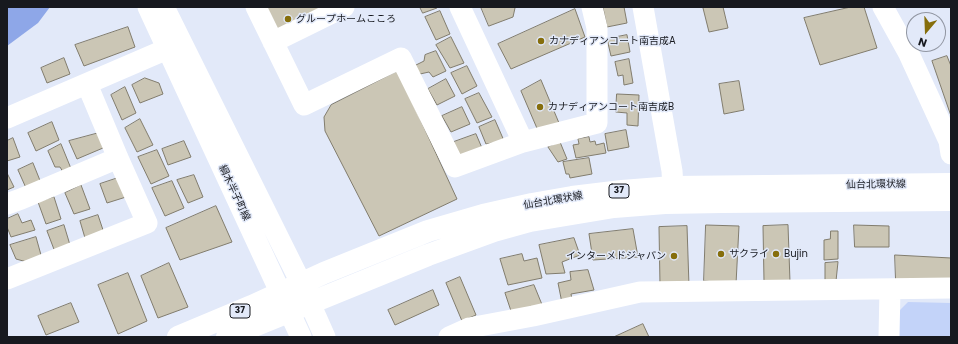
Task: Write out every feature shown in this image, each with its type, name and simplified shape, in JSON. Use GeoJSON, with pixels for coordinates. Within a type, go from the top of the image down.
{"type":"FeatureCollection","features":[{"type":"Feature","properties":{"kind":"main road","name":"仙台北環状線"},"geometry":{"type":"LineString","coordinates":[[178,337],[428,231],[483,215],[532,204],[572,197],[673,187],[951,184]]}},
{"type":"Feature","properties":{"kind":"main road","name":"仙台北環状線"},"geometry":{"type":"LineString","coordinates":[[227,337],[428,255],[530,221],[614,207],[665,203],[951,200]]}},
{"type":"Feature","properties":{"kind":"street","name":"綱木半子町線"},"geometry":{"type":"LineString","coordinates":[[148,7],[175,46],[280,293],[301,337]]}},
{"type":"Feature","properties":{"kind":"street"},"geometry":{"type":"LineString","coordinates":[[164,7],[175,46],[301,284],[325,337]]}},
{"type":"Feature","properties":{"kind":"street"},"geometry":{"type":"LineString","coordinates":[[256,7],[304,105],[401,58],[456,167],[523,142],[597,123],[597,28],[592,7]]}},
{"type":"Feature","properties":{"kind":"street"},"geometry":{"type":"LineString","coordinates":[[273,42],[344,7]]}},
{"type":"Feature","properties":{"kind":"street"},"geometry":{"type":"LineString","coordinates":[[460,7],[523,142]]}},
{"type":"Feature","properties":{"kind":"street"},"geometry":{"type":"LineString","coordinates":[[643,7],[672,171],[673,187]]}},
{"type":"Feature","properties":{"kind":"street"},"geometry":{"type":"LineString","coordinates":[[653,64],[658,43],[655,7]]}},
{"type":"Feature","properties":{"kind":"street"},"geometry":{"type":"LineString","coordinates":[[883,7],[909,54],[949,141],[951,154]]}},
{"type":"Feature","properties":{"kind":"street"},"geometry":{"type":"LineString","coordinates":[[7,118],[175,46]]}},
{"type":"Feature","properties":{"kind":"street"},"geometry":{"type":"LineString","coordinates":[[7,279],[148,223],[118,158],[87,84]]}},
{"type":"Feature","properties":{"kind":"street"},"geometry":{"type":"LineString","coordinates":[[7,204],[118,158]]}},
{"type":"Feature","properties":{"kind":"street"},"geometry":{"type":"LineString","coordinates":[[449,337],[469,328],[533,316],[640,292],[951,288]]}},
{"type":"Feature","properties":{"kind":"street"},"geometry":{"type":"LineString","coordinates":[[889,337],[890,289]]}},
{"type":"Feature","properties":{"kind":"shaded area"},"geometry":{"type":"Polygon","coordinates":[[[7,7],[50,7],[38,23],[7,46],[7,7]]]}},
{"type":"Feature","properties":{"kind":"shaded area"},"geometry":{"type":"Polygon","coordinates":[[[908,302],[951,303],[951,337],[894,337],[897,313],[908,302]]]}},
{"type":"Feature","properties":{"kind":"building","name":"グループホームこころ"},"geometry":{"type":"Polygon","coordinates":[[[267,7],[327,7],[279,32],[267,7]]]}},
{"type":"Feature","properties":{"kind":"building"},"geometry":{"type":"Polygon","coordinates":[[[420,7],[436,7],[437,8],[423,13],[420,7]]]}},
{"type":"Feature","properties":{"kind":"building"},"geometry":{"type":"Polygon","coordinates":[[[481,7],[515,8],[513,17],[489,26],[481,7]]]}},
{"type":"Feature","properties":{"kind":"building"},"geometry":{"type":"Polygon","coordinates":[[[624,7],[627,23],[607,27],[603,8],[624,7]]]}},
{"type":"Feature","properties":{"kind":"building"},"geometry":{"type":"Polygon","coordinates":[[[723,7],[728,28],[709,32],[703,8],[723,7]]]}},
{"type":"Feature","properties":{"kind":"building"},"geometry":{"type":"Polygon","coordinates":[[[851,7],[864,7],[877,48],[820,65],[804,18],[851,7]]]}},
{"type":"Feature","properties":{"kind":"building","name":"カナディアンコート南吉成A"},"geometry":{"type":"Polygon","coordinates":[[[575,9],[585,37],[511,69],[498,44],[575,9]]]}},
{"type":"Feature","properties":{"kind":"building"},"geometry":{"type":"Polygon","coordinates":[[[440,11],[450,34],[436,40],[425,17],[440,11]]]}},
{"type":"Feature","properties":{"kind":"building"},"geometry":{"type":"Polygon","coordinates":[[[128,27],[135,47],[84,66],[75,45],[128,27]]]}},
{"type":"Feature","properties":{"kind":"building"},"geometry":{"type":"Polygon","coordinates":[[[627,35],[630,52],[611,56],[607,39],[627,35]]]}},
{"type":"Feature","properties":{"kind":"building"},"geometry":{"type":"Polygon","coordinates":[[[451,37],[464,63],[450,68],[436,45],[451,37]]]}},
{"type":"Feature","properties":{"kind":"building"},"geometry":{"type":"Polygon","coordinates":[[[436,51],[446,71],[433,77],[429,72],[420,74],[414,66],[424,61],[425,55],[436,51]]]}},
{"type":"Feature","properties":{"kind":"building"},"geometry":{"type":"Polygon","coordinates":[[[947,56],[951,66],[951,116],[932,61],[947,56]]]}},
{"type":"Feature","properties":{"kind":"building"},"geometry":{"type":"Polygon","coordinates":[[[64,58],[70,74],[47,83],[41,68],[64,58]]]}},
{"type":"Feature","properties":{"kind":"building"},"geometry":{"type":"Polygon","coordinates":[[[629,59],[633,83],[624,85],[623,75],[618,76],[615,62],[629,59]]]}},
{"type":"Feature","properties":{"kind":"building"},"geometry":{"type":"Polygon","coordinates":[[[467,66],[477,86],[462,94],[451,73],[467,66]]]}},
{"type":"Feature","properties":{"kind":"building"},"geometry":{"type":"Polygon","coordinates":[[[398,71],[457,199],[379,236],[325,131],[324,117],[331,105],[398,71]]]}},
{"type":"Feature","properties":{"kind":"building"},"geometry":{"type":"Polygon","coordinates":[[[145,78],[159,83],[163,94],[140,103],[132,85],[145,78]]]}},
{"type":"Feature","properties":{"kind":"building"},"geometry":{"type":"Polygon","coordinates":[[[446,79],[455,96],[437,105],[428,89],[446,79]]]}},
{"type":"Feature","properties":{"kind":"building","name":"カナディアンコート南吉成B"},"geometry":{"type":"Polygon","coordinates":[[[541,80],[559,123],[539,133],[521,91],[541,80]]]}},
{"type":"Feature","properties":{"kind":"building"},"geometry":{"type":"Polygon","coordinates":[[[739,81],[744,110],[724,114],[719,84],[739,81]]]}},
{"type":"Feature","properties":{"kind":"building"},"geometry":{"type":"Polygon","coordinates":[[[125,87],[136,113],[122,120],[111,95],[125,87]]]}},
{"type":"Feature","properties":{"kind":"building"},"geometry":{"type":"Polygon","coordinates":[[[479,93],[492,117],[477,123],[465,99],[479,93]]]}},
{"type":"Feature","properties":{"kind":"building"},"geometry":{"type":"Polygon","coordinates":[[[617,94],[639,95],[638,126],[627,125],[627,113],[616,112],[617,94]]]}},
{"type":"Feature","properties":{"kind":"building"},"geometry":{"type":"Polygon","coordinates":[[[462,107],[470,124],[451,132],[442,116],[462,107]]]}},
{"type":"Feature","properties":{"kind":"building"},"geometry":{"type":"Polygon","coordinates":[[[140,119],[153,145],[137,152],[125,128],[140,119]]]}},
{"type":"Feature","properties":{"kind":"building"},"geometry":{"type":"Polygon","coordinates":[[[495,120],[505,143],[486,144],[479,127],[495,120]]]}},
{"type":"Feature","properties":{"kind":"building"},"geometry":{"type":"Polygon","coordinates":[[[52,122],[59,140],[36,151],[28,133],[52,122]]]}},
{"type":"Feature","properties":{"kind":"building"},"geometry":{"type":"Polygon","coordinates":[[[626,130],[629,147],[608,151],[605,134],[626,130]]]}},
{"type":"Feature","properties":{"kind":"building"},"geometry":{"type":"Polygon","coordinates":[[[99,133],[103,148],[77,159],[69,141],[99,133]]]}},
{"type":"Feature","properties":{"kind":"building"},"geometry":{"type":"Polygon","coordinates":[[[476,134],[482,148],[460,158],[451,143],[476,134]]]}},
{"type":"Feature","properties":{"kind":"building"},"geometry":{"type":"Polygon","coordinates":[[[589,137],[590,142],[595,141],[596,145],[604,143],[606,153],[576,158],[573,145],[579,144],[578,139],[589,137]]]}},
{"type":"Feature","properties":{"kind":"building"},"geometry":{"type":"Polygon","coordinates":[[[13,138],[20,157],[7,161],[7,141],[13,138]]]}},
{"type":"Feature","properties":{"kind":"building"},"geometry":{"type":"Polygon","coordinates":[[[184,141],[191,157],[168,165],[162,149],[184,141]]]}},
{"type":"Feature","properties":{"kind":"building"},"geometry":{"type":"Polygon","coordinates":[[[560,142],[567,159],[558,162],[548,147],[560,142]]]}},
{"type":"Feature","properties":{"kind":"building"},"geometry":{"type":"Polygon","coordinates":[[[61,144],[72,171],[63,172],[60,167],[55,167],[48,151],[61,144]]]}},
{"type":"Feature","properties":{"kind":"building"},"geometry":{"type":"Polygon","coordinates":[[[157,150],[169,176],[151,184],[138,157],[157,150]]]}},
{"type":"Feature","properties":{"kind":"building"},"geometry":{"type":"Polygon","coordinates":[[[589,158],[592,174],[570,178],[569,174],[566,174],[563,162],[589,158]]]}},
{"type":"Feature","properties":{"kind":"building"},"geometry":{"type":"Polygon","coordinates":[[[33,163],[41,183],[26,188],[18,170],[33,163]]]}},
{"type":"Feature","properties":{"kind":"building"},"geometry":{"type":"Polygon","coordinates":[[[7,173],[14,187],[7,190],[7,173]]]}},
{"type":"Feature","properties":{"kind":"building"},"geometry":{"type":"Polygon","coordinates":[[[194,175],[203,197],[188,203],[177,180],[194,175]]]}},
{"type":"Feature","properties":{"kind":"building"},"geometry":{"type":"Polygon","coordinates":[[[118,178],[126,197],[107,203],[100,184],[118,178]]]}},
{"type":"Feature","properties":{"kind":"building"},"geometry":{"type":"Polygon","coordinates":[[[172,181],[184,208],[165,216],[152,188],[172,181]]]}},
{"type":"Feature","properties":{"kind":"building"},"geometry":{"type":"Polygon","coordinates":[[[81,185],[90,209],[74,214],[65,193],[81,185]]]}},
{"type":"Feature","properties":{"kind":"building"},"geometry":{"type":"Polygon","coordinates":[[[54,197],[61,219],[46,224],[38,202],[54,197]]]}},
{"type":"Feature","properties":{"kind":"building"},"geometry":{"type":"Polygon","coordinates":[[[216,206],[232,242],[180,260],[166,228],[216,206]]]}},
{"type":"Feature","properties":{"kind":"building"},"geometry":{"type":"Polygon","coordinates":[[[18,214],[22,223],[31,220],[35,230],[11,237],[7,227],[7,219],[18,214]]]}},
{"type":"Feature","properties":{"kind":"building"},"geometry":{"type":"Polygon","coordinates":[[[98,215],[104,233],[85,238],[80,221],[98,215]]]}},
{"type":"Feature","properties":{"kind":"building"},"geometry":{"type":"Polygon","coordinates":[[[64,225],[70,245],[55,252],[47,231],[64,225]]]}},
{"type":"Feature","properties":{"kind":"building","name":"サクライ"},"geometry":{"type":"Polygon","coordinates":[[[706,225],[739,226],[736,284],[704,281],[706,225]]]}},
{"type":"Feature","properties":{"kind":"building","name":"Bujin"},"geometry":{"type":"Polygon","coordinates":[[[788,225],[790,282],[764,281],[763,226],[788,225]]]}},
{"type":"Feature","properties":{"kind":"building"},"geometry":{"type":"Polygon","coordinates":[[[854,225],[889,226],[889,247],[855,247],[854,225]]]}},
{"type":"Feature","properties":{"kind":"building","name":"インターメドジャパン"},"geometry":{"type":"Polygon","coordinates":[[[687,226],[689,286],[660,285],[659,227],[687,226]]]}},
{"type":"Feature","properties":{"kind":"building"},"geometry":{"type":"Polygon","coordinates":[[[633,229],[638,257],[593,260],[589,234],[633,229]]]}},
{"type":"Feature","properties":{"kind":"building"},"geometry":{"type":"Polygon","coordinates":[[[831,231],[838,231],[838,259],[824,260],[824,240],[830,239],[831,231]]]}},
{"type":"Feature","properties":{"kind":"building"},"geometry":{"type":"Polygon","coordinates":[[[36,237],[41,255],[27,262],[16,259],[10,245],[36,237]]]}},
{"type":"Feature","properties":{"kind":"building"},"geometry":{"type":"Polygon","coordinates":[[[574,238],[580,255],[562,262],[565,273],[546,274],[539,245],[574,238]]]}},
{"type":"Feature","properties":{"kind":"building"},"geometry":{"type":"Polygon","coordinates":[[[522,254],[524,261],[537,258],[542,278],[508,285],[500,259],[522,254]]]}},
{"type":"Feature","properties":{"kind":"building"},"geometry":{"type":"Polygon","coordinates":[[[895,255],[951,258],[951,283],[896,281],[895,255]]]}},
{"type":"Feature","properties":{"kind":"building"},"geometry":{"type":"Polygon","coordinates":[[[838,262],[836,281],[825,281],[825,263],[838,262]]]}},
{"type":"Feature","properties":{"kind":"building"},"geometry":{"type":"Polygon","coordinates":[[[169,263],[188,307],[158,318],[141,276],[169,263]]]}},
{"type":"Feature","properties":{"kind":"building"},"geometry":{"type":"Polygon","coordinates":[[[588,270],[594,290],[571,294],[572,299],[562,303],[558,283],[571,280],[570,272],[588,270]]]}},
{"type":"Feature","properties":{"kind":"building"},"geometry":{"type":"Polygon","coordinates":[[[128,273],[147,321],[118,334],[98,285],[128,273]]]}},
{"type":"Feature","properties":{"kind":"building"},"geometry":{"type":"Polygon","coordinates":[[[460,277],[476,315],[462,321],[446,283],[460,277]]]}},
{"type":"Feature","properties":{"kind":"building"},"geometry":{"type":"Polygon","coordinates":[[[534,285],[543,307],[512,314],[505,293],[534,285]]]}},
{"type":"Feature","properties":{"kind":"building"},"geometry":{"type":"Polygon","coordinates":[[[433,290],[439,305],[395,325],[388,310],[433,290]]]}},
{"type":"Feature","properties":{"kind":"building"},"geometry":{"type":"Polygon","coordinates":[[[71,303],[79,322],[46,335],[38,316],[71,303]]]}},
{"type":"Feature","properties":{"kind":"building"},"geometry":{"type":"Polygon","coordinates":[[[643,324],[649,337],[614,337],[643,324]]]}},
{"type":"Feature","properties":{"kind":"place","name":"グループホームこころ"},"geometry":{"type":"Point","coordinates":[288,19]}},
{"type":"Feature","properties":{"kind":"place","name":"カナディアンコート南吉成A"},"geometry":{"type":"Point","coordinates":[541,41]}},
{"type":"Feature","properties":{"kind":"place","name":"カナディアンコート南吉成B"},"geometry":{"type":"Point","coordinates":[540,107]}},
{"type":"Feature","properties":{"kind":"place","name":"サクライ"},"geometry":{"type":"Point","coordinates":[721,254]}},
{"type":"Feature","properties":{"kind":"place","name":"Bujin"},"geometry":{"type":"Point","coordinates":[776,254]}},
{"type":"Feature","properties":{"kind":"place","name":"インターメドジャパン"},"geometry":{"type":"Point","coordinates":[674,256]}}]}
